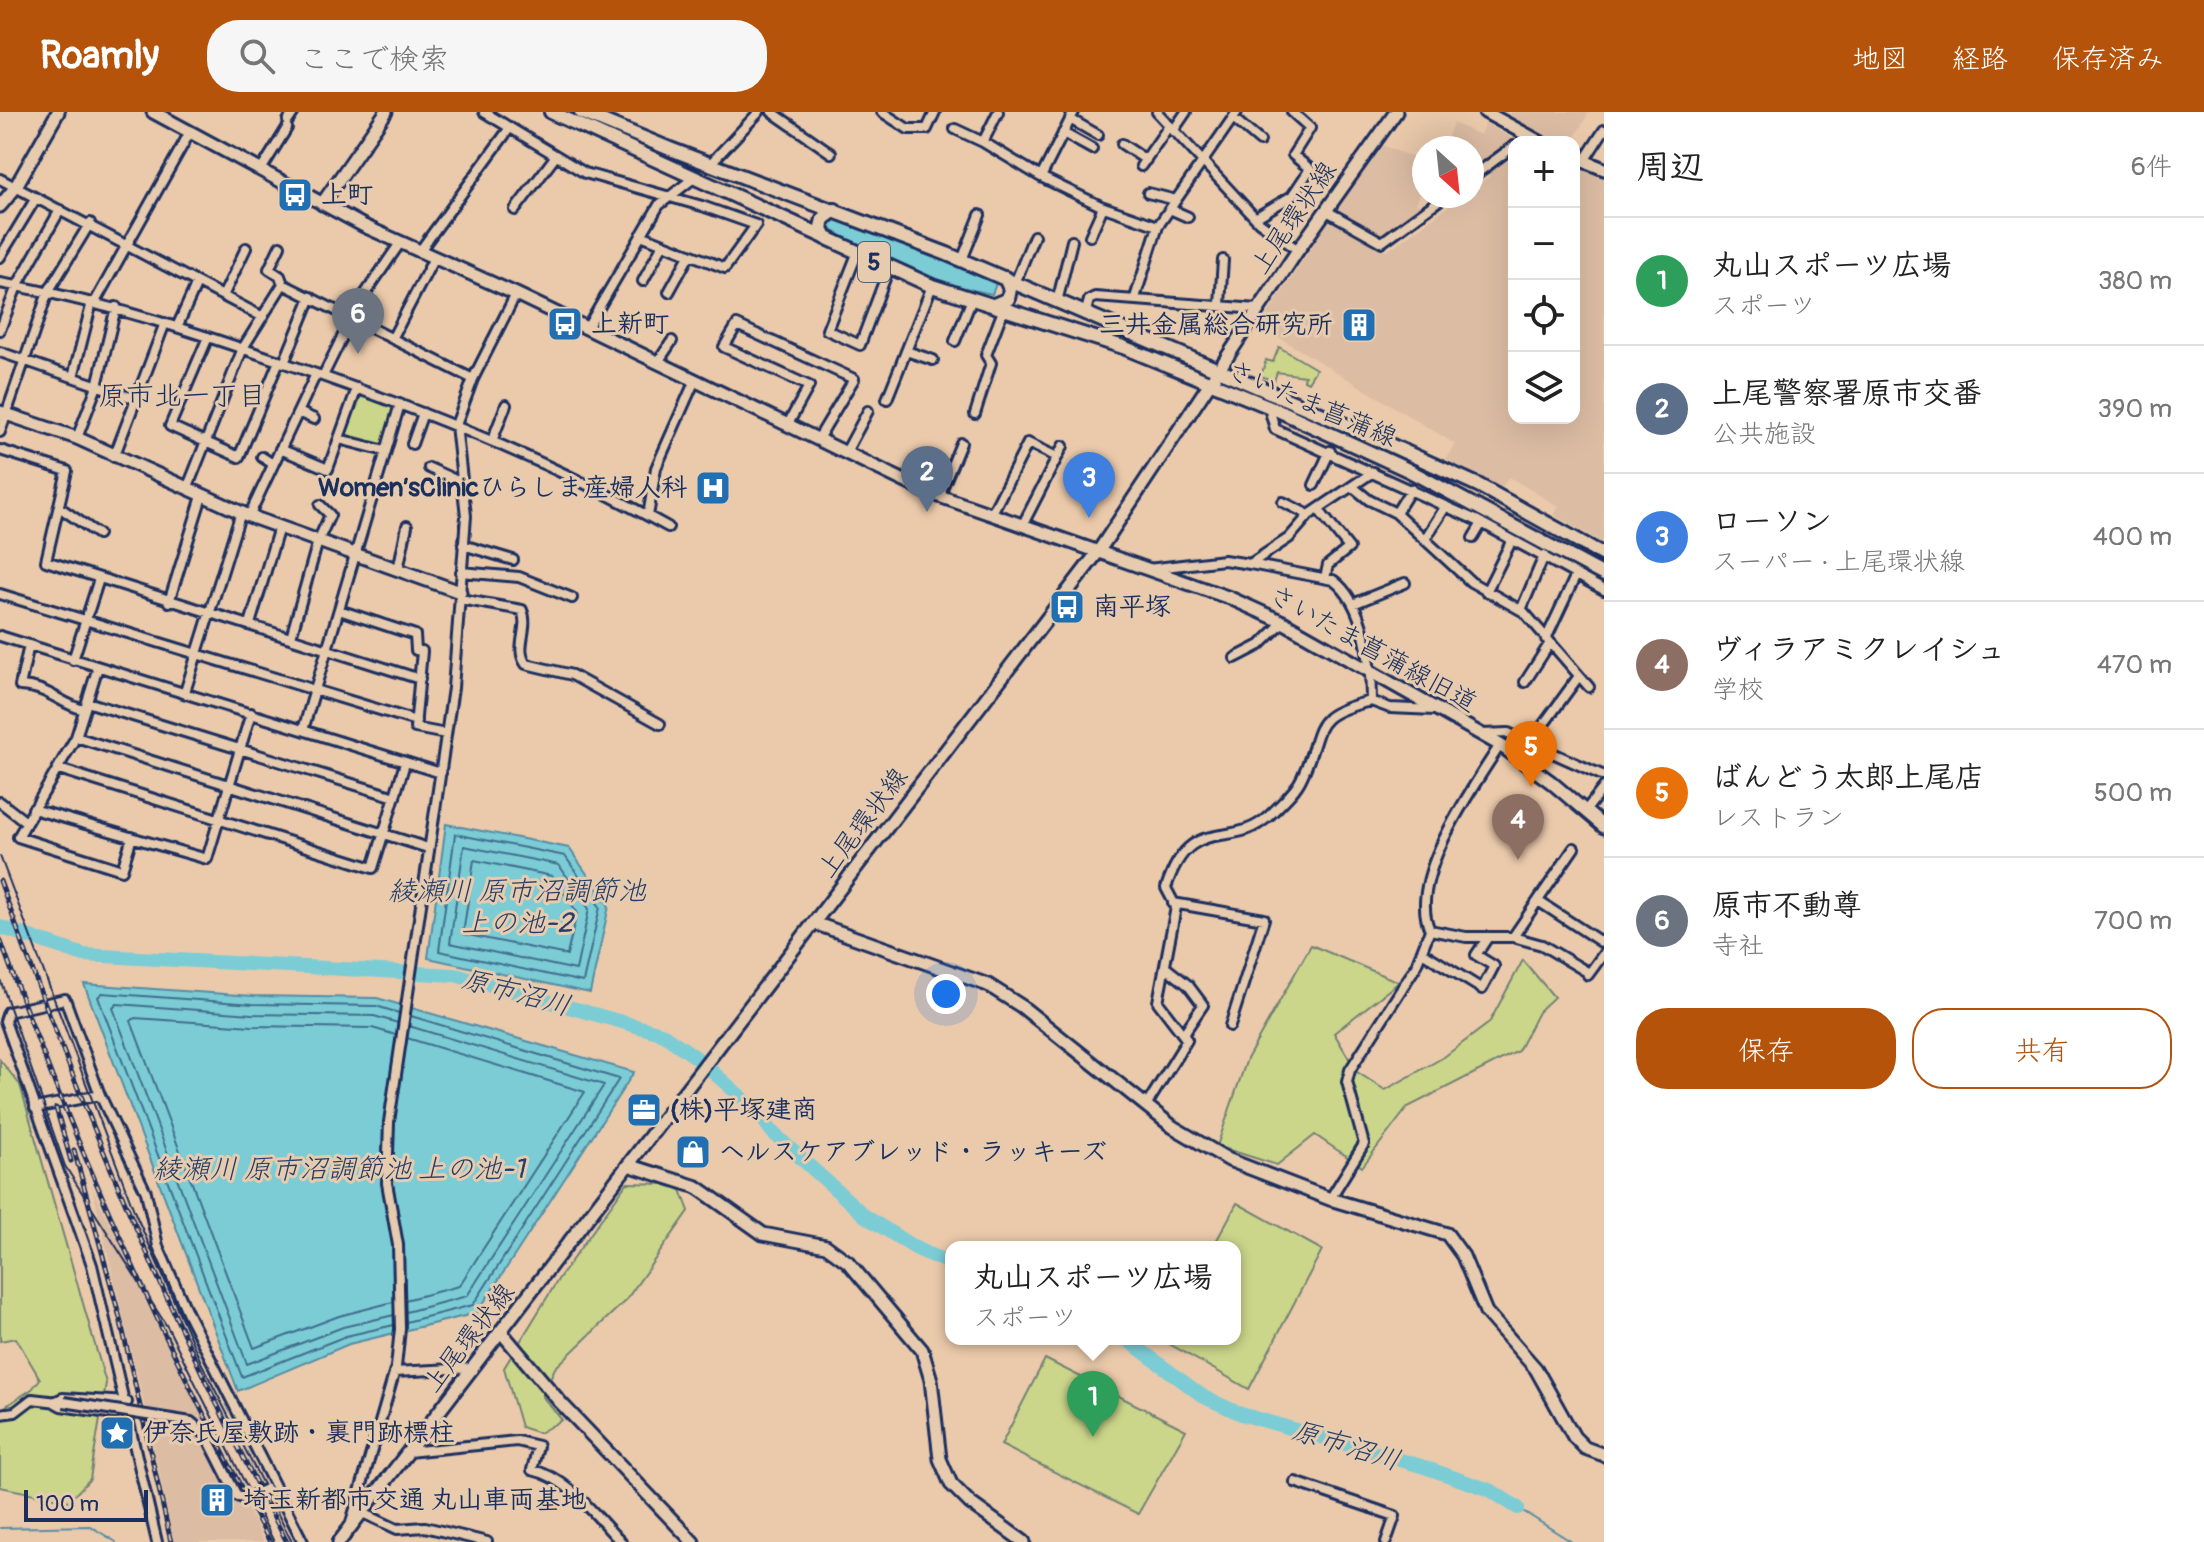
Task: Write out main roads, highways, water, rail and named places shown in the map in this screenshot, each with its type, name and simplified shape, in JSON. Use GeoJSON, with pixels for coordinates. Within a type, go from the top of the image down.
{"type":"FeatureCollection","features":[{"type":"Feature","properties":{"kind":"main road","name":"さいたま菖蒲線"},"geometry":{"type":"LineString","coordinates":[[551,112],[932,286],[1123,347],[1269,408],[1394,463],[1604,575]]}},
{"type":"Feature","properties":{"kind":"main road","name":"さいたま菖蒲線"},"geometry":{"type":"LineString","coordinates":[[581,112],[962,260],[1415,455],[1478,485],[1604,555]]}},
{"type":"Feature","properties":{"kind":"main road","name":"5"},"geometry":{"type":"LineString","coordinates":[[826,238],[821,227],[823,219],[835,210]]}},
{"type":"Feature","properties":{"kind":"main road"},"geometry":{"type":"LineString","coordinates":[[999,307],[1008,299],[1010,280]]}},
{"type":"Feature","properties":{"kind":"main road"},"geometry":{"type":"LineString","coordinates":[[1394,463],[1401,458],[1400,449]]}},
{"type":"Feature","properties":{"kind":"main road"},"geometry":{"type":"LineString","coordinates":[[1408,470],[1405,461],[1415,455]]}},
{"type":"Feature","properties":{"kind":"water"},"geometry":{"type":"Polygon","coordinates":[[[838,216],[997,281],[992,294],[949,284],[870,252],[832,230],[829,222],[838,216]]]}},
{"type":"Feature","properties":{"kind":"water","name":"綾瀬川 原市沼調節池 上の池-2"},"geometry":{"type":"Polygon","coordinates":[[[446,824],[569,848],[609,906],[590,993],[428,958],[446,824]]]}},
{"type":"Feature","properties":{"kind":"water","name":"綾瀬川 原市沼調節池 上の池-1"},"geometry":{"type":"Polygon","coordinates":[[[84,984],[253,996],[377,998],[634,1072],[477,1313],[349,1344],[238,1391],[84,984]]]}},
{"type":"Feature","properties":{"kind":"waterway","name":"原市沼川"},"geometry":{"type":"LineString","coordinates":[[0,927],[84,955],[455,975],[661,1033],[697,1058],[757,1111],[772,1132],[865,1216],[915,1248],[945,1261]]}},
{"type":"Feature","properties":{"kind":"waterway","name":"原市沼川"},"geometry":{"type":"LineString","coordinates":[[1134,1345],[1204,1397],[1241,1414],[1421,1466],[1490,1490],[1518,1508]]}},
{"type":"Feature","properties":{"kind":"waterway","name":"原市沼川"},"geometry":{"type":"LineString","coordinates":[[1518,1508],[1572,1542]]}},
{"type":"Feature","properties":{"kind":"waterway"},"geometry":{"type":"LineString","coordinates":[[0,1528],[90,1526],[116,1542]]}},
{"type":"Feature","properties":{"kind":"tram line"},"geometry":{"type":"LineString","coordinates":[[0,856],[135,1213],[201,1362],[292,1542]]}},
{"type":"Feature","properties":{"kind":"tram line"},"geometry":{"type":"LineString","coordinates":[[0,979],[65,1166],[168,1328],[274,1542]]}},
{"type":"Feature","properties":{"kind":"railway"},"geometry":{"type":"LineString","coordinates":[[0,881],[63,1050],[131,1217],[206,1381],[287,1542]]}},
{"type":"Feature","properties":{"kind":"railway"},"geometry":{"type":"LineString","coordinates":[[0,939],[59,1093],[124,1246],[194,1395],[270,1542]]}},
{"type":"Feature","properties":{"kind":"railway"},"geometry":{"type":"LineString","coordinates":[[56,1108],[71,1161]]}},
{"type":"Feature","properties":{"kind":"railway"},"geometry":{"type":"LineString","coordinates":[[74,1150],[120,1318],[171,1542]]}},
{"type":"Feature","properties":{"kind":"place","name":"上町"},"geometry":{"type":"Point","coordinates":[295,195]}},
{"type":"Feature","properties":{"kind":"place","name":"上新町"},"geometry":{"type":"Point","coordinates":[565,324]}},
{"type":"Feature","properties":{"kind":"place","name":"三井金属総合研究所"},"geometry":{"type":"Point","coordinates":[1359,325]}},
{"type":"Feature","properties":{"kind":"place","name":"原市不動尊"},"geometry":{"type":"Point","coordinates":[358,354]}},
{"type":"Feature","properties":{"kind":"place","name":"Women’sClinicひらしま産婦人科"},"geometry":{"type":"Point","coordinates":[713,488]}},
{"type":"Feature","properties":{"kind":"place","name":"上尾警察署原市交番"},"geometry":{"type":"Point","coordinates":[927,512]}},
{"type":"Feature","properties":{"kind":"place","name":"ローソン"},"geometry":{"type":"Point","coordinates":[1089,518]}},
{"type":"Feature","properties":{"kind":"place","name":"南平塚"},"geometry":{"type":"Point","coordinates":[1067,607]}},
{"type":"Feature","properties":{"kind":"place","name":"ばんどう太郎上尾店"},"geometry":{"type":"Point","coordinates":[1531,787]}},
{"type":"Feature","properties":{"kind":"place","name":"ヴィラアミクレイシュ"},"geometry":{"type":"Point","coordinates":[1518,860]}},
{"type":"Feature","properties":{"kind":"place","name":"(株)平塚建商"},"geometry":{"type":"Point","coordinates":[644,1110]}},
{"type":"Feature","properties":{"kind":"place","name":"ヘルスケアブレッド・ラッキーズ"},"geometry":{"type":"Point","coordinates":[693,1152]}},
{"type":"Feature","properties":{"kind":"place","name":"伊奈氏屋敷跡・裏門跡標柱"},"geometry":{"type":"Point","coordinates":[117,1433]}},
{"type":"Feature","properties":{"kind":"place","name":"丸山スポーツ広場"},"geometry":{"type":"Point","coordinates":[1093,1437]}},
{"type":"Feature","properties":{"kind":"place","name":"埼玉新都市交通 丸山車両基地"},"geometry":{"type":"Point","coordinates":[217,1500]}},
{"type":"Feature","properties":{"kind":"district","name":"原市北一丁目"},"geometry":{"type":"Point","coordinates":[182,396]}}]}
